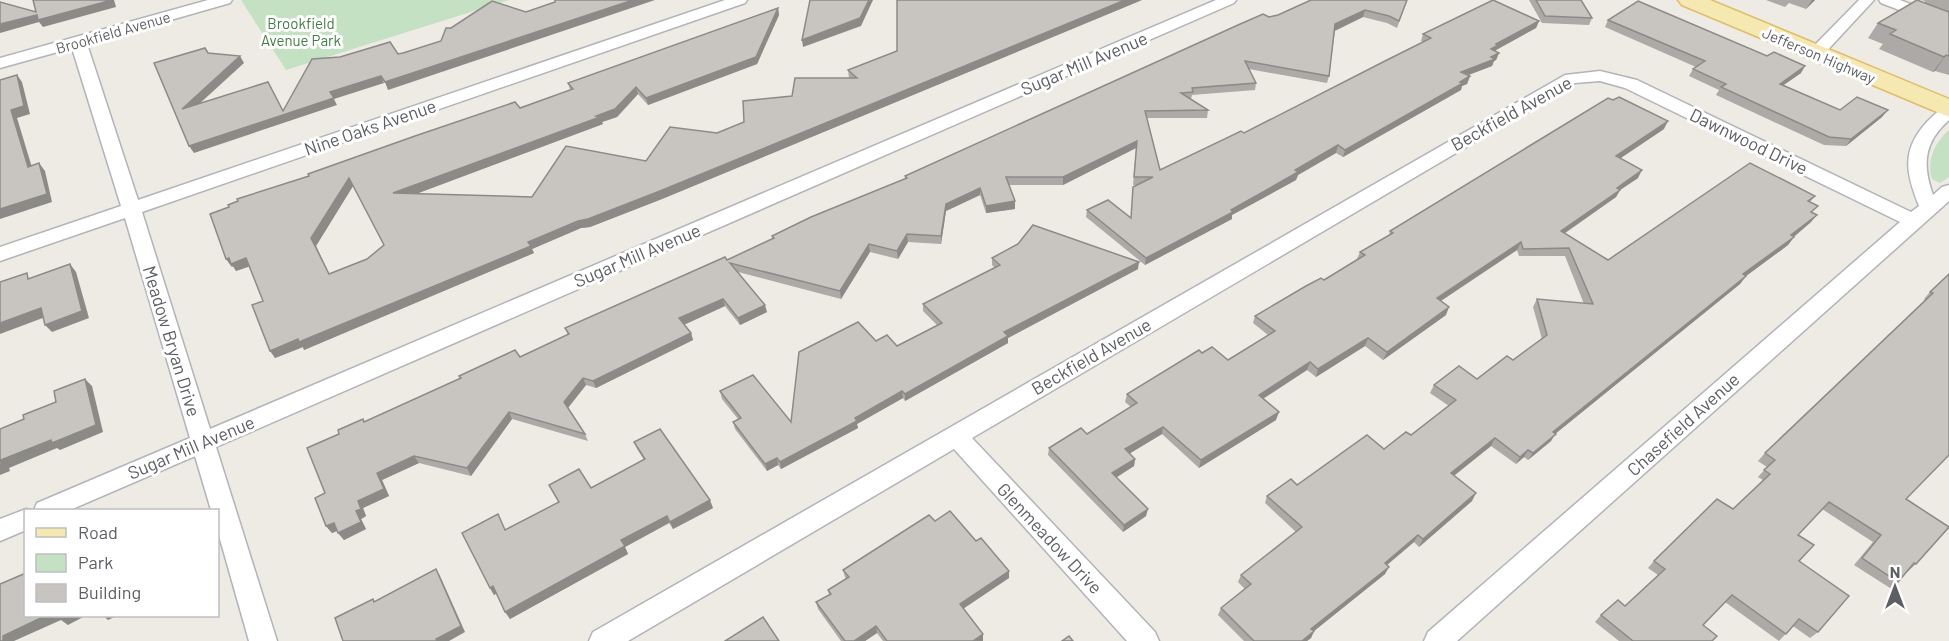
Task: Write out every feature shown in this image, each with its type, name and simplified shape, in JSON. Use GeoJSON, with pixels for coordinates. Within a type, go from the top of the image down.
{"type":"FeatureCollection","features":[{"type":"Feature","properties":{"kind":"main road","name":"Jefferson Highway"},"geometry":{"type":"LineString","coordinates":[[1690,0],[1949,110]]}},
{"type":"Feature","properties":{"kind":"street","name":"Brookfield Avenue"},"geometry":{"type":"LineString","coordinates":[[0,63],[225,0]]}},
{"type":"Feature","properties":{"kind":"street","name":"Nine Oaks Avenue"},"geometry":{"type":"LineString","coordinates":[[0,254],[740,0]]}},
{"type":"Feature","properties":{"kind":"street","name":"Sugar Mill Avenue"},"geometry":{"type":"LineString","coordinates":[[48,509],[1229,0]]}},
{"type":"Feature","properties":{"kind":"street"},"geometry":{"type":"LineString","coordinates":[[1816,53],[1867,0]]}},
{"type":"Feature","properties":{"kind":"street"},"geometry":{"type":"LineString","coordinates":[[1886,0],[1949,24]]}},
{"type":"Feature","properties":{"kind":"street","name":"Meadow Bryan Drive"},"geometry":{"type":"LineString","coordinates":[[78,41],[132,209],[263,641]]}},
{"type":"Feature","properties":{"kind":"street","name":"Dawnwood Drive"},"geometry":{"type":"LineString","coordinates":[[1581,76],[1609,78],[1631,84],[1921,214]]}},
{"type":"Feature","properties":{"kind":"street","name":"Beckfield Avenue"},"geometry":{"type":"LineString","coordinates":[[603,641],[1553,86],[1581,76]]}},
{"type":"Feature","properties":{"kind":"street"},"geometry":{"type":"LineString","coordinates":[[1921,214],[1915,154],[1926,132],[1949,110]]}},
{"type":"Feature","properties":{"kind":"street","name":"Chasefield Avenue"},"geometry":{"type":"LineString","coordinates":[[1438,641],[1949,191]]}},
{"type":"Feature","properties":{"kind":"street","name":"Glenmeadow Drive"},"geometry":{"type":"LineString","coordinates":[[956,436],[1145,641]]}},
{"type":"Feature","properties":{"kind":"street"},"geometry":{"type":"LineString","coordinates":[[0,531],[24,520]]}},
{"type":"Feature","properties":{"kind":"green space","name":"Brookfield Avenue Park"},"geometry":{"type":"Polygon","coordinates":[[[241,0],[509,0],[286,70],[241,0]]]}},
{"type":"Feature","properties":{"kind":"green space"},"geometry":{"type":"Polygon","coordinates":[[[1949,130],[1949,177],[1940,183],[1932,179],[1931,159],[1936,146],[1949,130]]]}},
{"type":"Feature","properties":{"kind":"building"},"geometry":{"type":"Polygon","coordinates":[[[33,0],[112,0],[38,20],[37,15],[0,24],[0,2],[36,12],[33,0]]]}},
{"type":"Feature","properties":{"kind":"building"},"geometry":{"type":"Polygon","coordinates":[[[555,0],[633,0],[385,82],[381,76],[330,92],[334,98],[189,146],[154,63],[205,48],[208,53],[240,56],[182,109],[268,82],[283,111],[312,59],[340,57],[390,42],[398,54],[403,53],[441,41],[446,28],[451,28],[492,1],[526,12],[555,2],[555,0]]]}},
{"type":"Feature","properties":{"kind":"building"},"geometry":{"type":"Polygon","coordinates":[[[810,0],[869,0],[860,18],[802,40],[810,0]]]}},
{"type":"Feature","properties":{"kind":"building"},"geometry":{"type":"Polygon","coordinates":[[[897,0],[1125,0],[660,191],[578,221],[528,242],[531,246],[299,342],[298,339],[270,351],[252,305],[263,301],[246,258],[231,264],[229,258],[226,259],[210,214],[229,207],[228,205],[238,201],[237,199],[309,176],[308,174],[415,136],[515,102],[520,108],[573,89],[568,83],[778,8],[756,57],[646,98],[636,87],[615,109],[596,116],[600,117],[393,193],[532,197],[566,146],[646,161],[670,127],[717,133],[744,122],[743,101],[792,96],[795,78],[857,78],[848,70],[897,51],[897,0]],[[349,178],[311,238],[329,274],[367,259],[384,245],[349,178]]]}},
{"type":"Feature","properties":{"kind":"building"},"geometry":{"type":"Polygon","coordinates":[[[1311,0],[1407,0],[1399,21],[1365,10],[1335,24],[1329,76],[1245,61],[1256,83],[1192,88],[1193,92],[1181,93],[1208,110],[1145,111],[1160,170],[1241,131],[1244,133],[1431,38],[1423,34],[1493,0],[1539,21],[1496,44],[1498,45],[1491,49],[1499,53],[1491,57],[1495,59],[1461,72],[1470,76],[1460,82],[1463,83],[1345,150],[1338,145],[1295,170],[1298,172],[1231,210],[1233,212],[1146,258],[1087,210],[1108,200],[1131,218],[1133,187],[1153,177],[1134,177],[1137,141],[1063,177],[1006,177],[1015,201],[986,206],[980,188],[946,204],[941,236],[907,234],[897,251],[869,244],[840,291],[730,263],[765,305],[738,318],[723,299],[679,318],[691,333],[593,381],[583,378],[564,402],[585,434],[509,412],[467,468],[414,456],[377,473],[384,489],[358,501],[361,509],[356,511],[361,522],[338,533],[334,523],[326,526],[315,498],[325,493],[307,448],[339,434],[338,430],[363,419],[364,422],[461,378],[459,376],[515,350],[520,357],[569,334],[565,328],[725,257],[727,260],[774,238],[772,236],[811,217],[907,178],[905,176],[1263,14],[1269,17],[1278,15],[1311,0]]]}},
{"type":"Feature","properties":{"kind":"building"},"geometry":{"type":"Polygon","coordinates":[[[1536,0],[1581,0],[1592,18],[1545,16],[1536,0]]]}},
{"type":"Feature","properties":{"kind":"building"},"geometry":{"type":"Polygon","coordinates":[[[1917,0],[1949,12],[1949,56],[1944,57],[1890,34],[1896,30],[1878,23],[1917,0]]]}},
{"type":"Feature","properties":{"kind":"building"},"geometry":{"type":"Polygon","coordinates":[[[1638,1],[1767,56],[1774,52],[1805,66],[1780,84],[1840,110],[1857,97],[1888,110],[1851,139],[1829,137],[1721,87],[1726,84],[1693,69],[1705,61],[1608,20],[1638,1]]]}},
{"type":"Feature","properties":{"kind":"building"},"geometry":{"type":"Polygon","coordinates":[[[17,75],[24,106],[11,110],[28,167],[39,163],[47,194],[0,209],[0,80],[17,75]]]}},
{"type":"Feature","properties":{"kind":"building"},"geometry":{"type":"Polygon","coordinates":[[[1619,97],[1668,121],[1616,156],[1642,170],[1617,188],[1620,190],[1561,231],[1608,260],[1750,163],[1815,196],[1808,201],[1818,206],[1811,212],[1817,215],[1791,235],[1794,237],[1743,274],[1746,276],[1553,432],[1556,434],[1533,453],[1528,450],[1520,457],[1495,438],[1451,473],[1476,493],[1423,539],[1418,535],[1385,563],[1389,567],[1311,629],[1314,631],[1302,641],[1254,641],[1221,608],[1251,584],[1241,575],[1302,527],[1267,496],[1291,479],[1297,485],[1367,435],[1384,449],[1406,432],[1411,435],[1456,400],[1434,385],[1459,366],[1477,379],[1507,356],[1513,360],[1547,335],[1537,299],[1593,304],[1569,248],[1523,249],[1521,242],[1437,298],[1449,307],[1387,352],[1368,338],[1318,369],[1310,362],[1259,395],[1279,412],[1201,460],[1163,427],[1125,449],[1135,459],[1112,473],[1148,509],[1124,525],[1049,448],[1081,428],[1087,434],[1137,403],[1127,394],[1199,350],[1202,353],[1212,347],[1228,360],[1275,331],[1255,316],[1321,278],[1324,280],[1365,255],[1360,252],[1393,233],[1390,231],[1608,98],[1613,100],[1619,97]]]}},
{"type":"Feature","properties":{"kind":"building"},"geometry":{"type":"Polygon","coordinates":[[[1033,225],[1139,262],[1004,332],[1008,336],[905,394],[902,391],[855,418],[857,421],[780,462],[777,458],[765,464],[733,422],[741,418],[720,391],[753,375],[791,422],[799,352],[858,322],[876,341],[887,335],[897,346],[942,323],[923,304],[1000,265],[992,258],[1018,244],[1033,225]]]}},
{"type":"Feature","properties":{"kind":"building"},"geometry":{"type":"Polygon","coordinates":[[[70,264],[82,311],[45,325],[41,308],[0,323],[0,282],[27,273],[28,279],[70,264]]]}},
{"type":"Feature","properties":{"kind":"building"},"geometry":{"type":"Polygon","coordinates":[[[1949,274],[1949,455],[1906,499],[1949,527],[1898,582],[1862,558],[1881,535],[1829,502],[1798,535],[1814,545],[1799,561],[1849,596],[1818,632],[1799,619],[1786,634],[1732,595],[1703,625],[1717,636],[1712,641],[1633,641],[1601,615],[1618,600],[1625,606],[1665,569],[1654,561],[1717,499],[1733,509],[1770,474],[1764,470],[1775,460],[1765,453],[1933,293],[1930,292],[1949,274]]]}},
{"type":"Feature","properties":{"kind":"building"},"geometry":{"type":"Polygon","coordinates":[[[85,379],[96,425],[1,460],[0,465],[0,429],[24,419],[23,415],[56,402],[54,391],[85,379]]]}},
{"type":"Feature","properties":{"kind":"building"},"geometry":{"type":"Polygon","coordinates":[[[660,429],[710,500],[670,522],[667,516],[621,540],[625,546],[505,612],[493,586],[490,588],[462,533],[498,514],[505,530],[559,502],[549,485],[579,469],[591,488],[645,459],[634,442],[660,429]]]}},
{"type":"Feature","properties":{"kind":"building"},"geometry":{"type":"Polygon","coordinates":[[[950,511],[976,541],[981,538],[1009,571],[960,604],[983,634],[973,641],[887,641],[876,626],[854,641],[845,641],[816,602],[831,594],[828,590],[849,577],[843,570],[929,515],[935,521],[950,511]]]}},
{"type":"Feature","properties":{"kind":"building"},"geometry":{"type":"Polygon","coordinates":[[[436,569],[461,626],[436,639],[437,641],[343,641],[335,618],[373,599],[374,602],[436,569]]]}},
{"type":"Feature","properties":{"kind":"building"},"geometry":{"type":"Polygon","coordinates":[[[24,574],[24,617],[43,617],[3,636],[3,641],[0,641],[0,584],[24,574]]]}},
{"type":"Feature","properties":{"kind":"building"},"geometry":{"type":"Polygon","coordinates":[[[763,617],[779,641],[725,641],[763,617]]]}},
{"type":"Feature","properties":{"kind":"building"},"geometry":{"type":"Polygon","coordinates":[[[1069,636],[1073,641],[1062,641],[1069,636]]]}}]}
